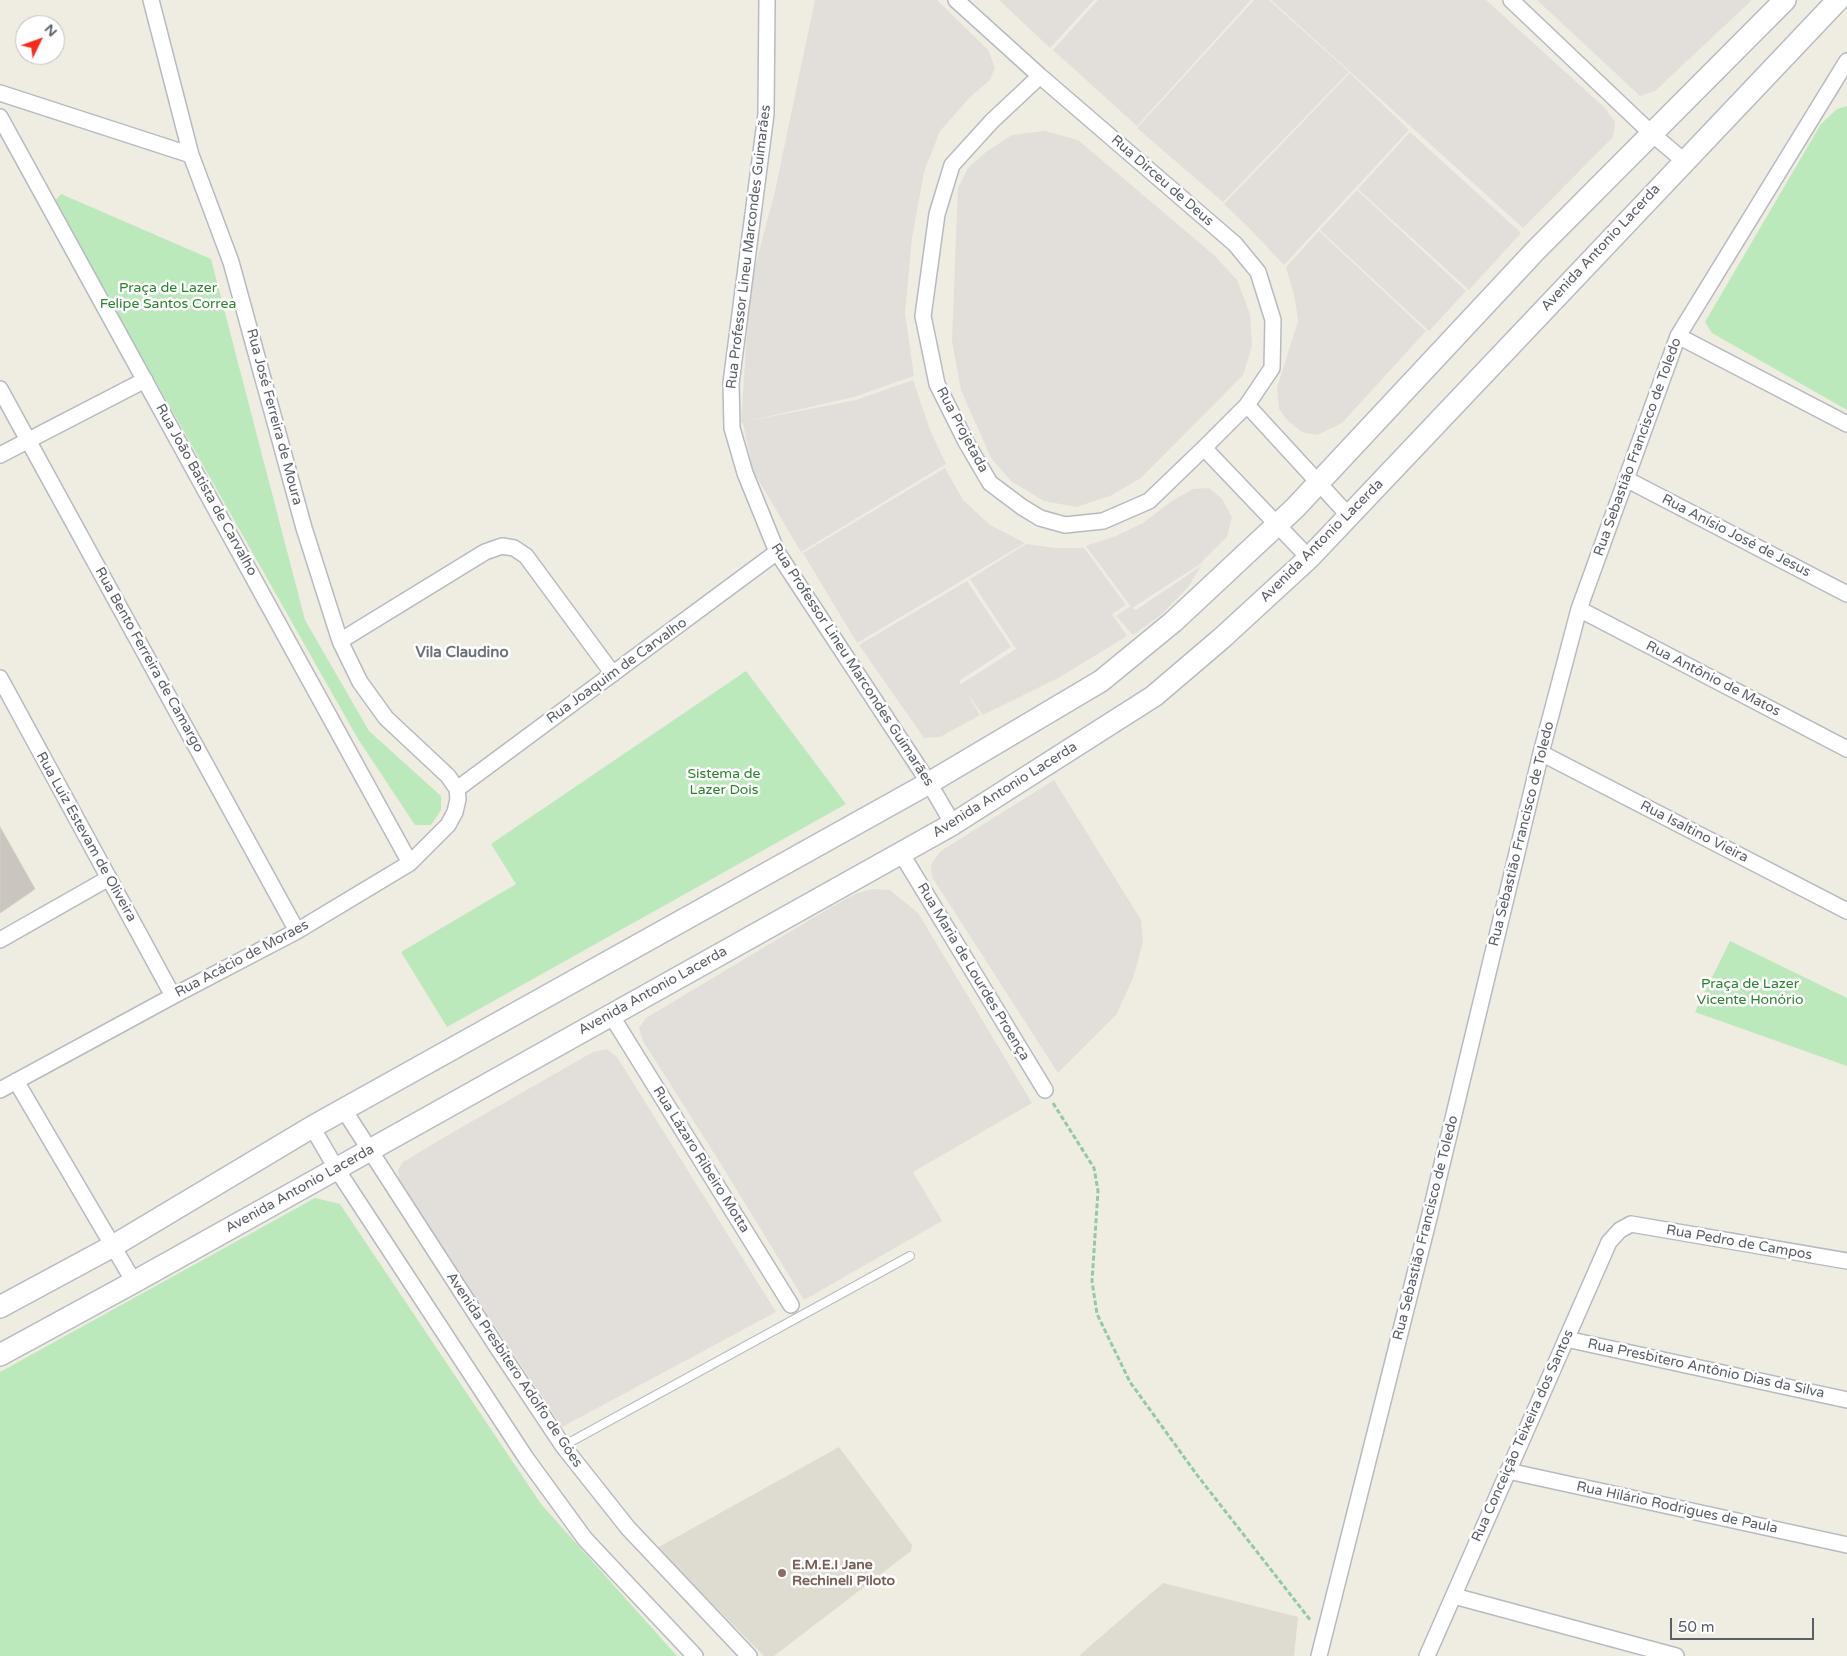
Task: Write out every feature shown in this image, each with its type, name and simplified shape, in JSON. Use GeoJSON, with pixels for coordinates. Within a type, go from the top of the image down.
{"type":"FeatureCollection","features":[{"type":"Feature","properties":{"kind":"main road"},"geometry":{"type":"LineString","coordinates":[[0,1307],[113,1246],[312,1127],[929,783],[1101,681],[1173,622],[1319,484],[1535,251],[1785,0]]}},
{"type":"Feature","properties":{"kind":"main road","name":"Avenida Antonio Lacerda"},"geometry":{"type":"LineString","coordinates":[[0,1355],[953,824],[1154,696],[1222,638],[1309,558],[1838,0]]}},
{"type":"Feature","properties":{"kind":"street","name":"Rua José Ferreira de Moura"},"geometry":{"type":"LineString","coordinates":[[151,0],[191,155],[231,262],[304,528],[340,642],[360,682],[386,718],[436,764],[457,794]]}},
{"type":"Feature","properties":{"kind":"street","name":"Rua Professor Lineu Marcondes Guimarães"},"geometry":{"type":"LineString","coordinates":[[767,0],[766,114],[731,383],[732,428],[745,473],[777,552],[929,783],[953,824]]}},
{"type":"Feature","properties":{"kind":"street","name":"Rua Dirceu de Deus"},"geometry":{"type":"LineString","coordinates":[[956,0],[1040,76],[1235,244],[1258,272],[1274,320],[1272,368],[1247,405],[1204,448]]}},
{"type":"Feature","properties":{"kind":"street"},"geometry":{"type":"LineString","coordinates":[[1512,0],[1684,161]]}},
{"type":"Feature","properties":{"kind":"street","name":"Rua Sebastião Francisco de Toledo"},"geometry":{"type":"LineString","coordinates":[[1319,1656],[1430,1214],[1541,752],[1579,609],[1678,336],[1846,65]]}},
{"type":"Feature","properties":{"kind":"street","name":"Rua Projetada"},"geometry":{"type":"LineString","coordinates":[[1040,76],[992,121],[952,165],[937,214],[923,316],[937,384],[966,442],[990,483],[1040,518],[1065,525],[1103,521],[1149,501],[1204,448]]}},
{"type":"Feature","properties":{"kind":"street"},"geometry":{"type":"LineString","coordinates":[[0,93],[191,155]]}},
{"type":"Feature","properties":{"kind":"street","name":"Rua João Batista de Carvalho"},"geometry":{"type":"LineString","coordinates":[[0,117],[410,863]]}},
{"type":"Feature","properties":{"kind":"street"},"geometry":{"type":"LineString","coordinates":[[1678,336],[1847,424]]}},
{"type":"Feature","properties":{"kind":"street"},"geometry":{"type":"LineString","coordinates":[[0,455],[145,380]]}},
{"type":"Feature","properties":{"kind":"street","name":"Rua Bento Ferreira de Camargo"},"geometry":{"type":"LineString","coordinates":[[0,389],[297,931]]}},
{"type":"Feature","properties":{"kind":"street"},"geometry":{"type":"LineString","coordinates":[[1247,405],[1349,516]]}},
{"type":"Feature","properties":{"kind":"street"},"geometry":{"type":"LineString","coordinates":[[1204,448],[1252,496],[1309,558]]}},
{"type":"Feature","properties":{"kind":"street","name":"Rua Anísio José de Jesus"},"geometry":{"type":"LineString","coordinates":[[1626,479],[1847,594]]}},
{"type":"Feature","properties":{"kind":"street"},"geometry":{"type":"LineString","coordinates":[[340,642],[485,552],[502,546],[514,548],[526,556],[613,674]]}},
{"type":"Feature","properties":{"kind":"street","name":"Rua Joaquim de Carvalho"},"geometry":{"type":"LineString","coordinates":[[457,794],[613,674],[777,552]]}},
{"type":"Feature","properties":{"kind":"street","name":"Rua Antônio de Matos"},"geometry":{"type":"LineString","coordinates":[[1579,609],[1847,749]]}},
{"type":"Feature","properties":{"kind":"street","name":"Rua Luiz Estevam de Oliveira"},"geometry":{"type":"LineString","coordinates":[[0,678],[173,996]]}},
{"type":"Feature","properties":{"kind":"street","name":"Rua Isaltino Vieira"},"geometry":{"type":"LineString","coordinates":[[1541,752],[1847,911]]}},
{"type":"Feature","properties":{"kind":"street","name":"Rua Acácio de Moraes"},"geometry":{"type":"LineString","coordinates":[[0,1090],[297,931],[410,863],[448,825],[455,812],[457,794]]}},
{"type":"Feature","properties":{"kind":"street","name":"Rua Maria de Lourdes Proença"},"geometry":{"type":"LineString","coordinates":[[900,853],[1045,1090]]}},
{"type":"Feature","properties":{"kind":"street"},"geometry":{"type":"LineString","coordinates":[[0,940],[109,878]]}},
{"type":"Feature","properties":{"kind":"street","name":"Rua Lázaro Ribeiro Motta"},"geometry":{"type":"LineString","coordinates":[[611,1015],[791,1305]]}},
{"type":"Feature","properties":{"kind":"street"},"geometry":{"type":"LineString","coordinates":[[16,1080],[134,1282]]}},
{"type":"Feature","properties":{"kind":"street","name":"Avenida Presbítero Adolfo de Góes"},"geometry":{"type":"LineString","coordinates":[[344,1110],[368,1150],[562,1446],[628,1528],[750,1656]]}},
{"type":"Feature","properties":{"kind":"street"},"geometry":{"type":"LineString","coordinates":[[312,1127],[336,1168],[526,1458],[585,1539],[695,1656]]}},
{"type":"Feature","properties":{"kind":"street","name":"Rua Pedro de Campos"},"geometry":{"type":"LineString","coordinates":[[1631,1224],[1847,1261]]}},
{"type":"Feature","properties":{"kind":"street","name":"Rua Conceição Teixeira dos Santos"},"geometry":{"type":"LineString","coordinates":[[1427,1656],[1609,1242],[1620,1230],[1631,1224]]}},
{"type":"Feature","properties":{"kind":"street","name":"Rua Presbitero Antônio Dias da Silva"},"geometry":{"type":"LineString","coordinates":[[1566,1339],[1847,1400]]}},
{"type":"Feature","properties":{"kind":"street","name":"Rua Hilário Rodrigues de Paula"},"geometry":{"type":"LineString","coordinates":[[1508,1471],[1847,1545]]}},
{"type":"Feature","properties":{"kind":"street"},"geometry":{"type":"LineString","coordinates":[[1454,1596],[1676,1656]]}},
{"type":"Feature","properties":{"kind":"lane"},"geometry":{"type":"LineString","coordinates":[[562,1446],[910,1256]]}},
{"type":"Feature","properties":{"kind":"path"},"geometry":{"type":"LineString","coordinates":[[1045,1090],[1094,1168],[1098,1191],[1092,1281],[1097,1314],[1130,1382],[1197,1475],[1324,1637]]}},
{"type":"Feature","properties":{"kind":"shaded area"},"geometry":{"type":"Polygon","coordinates":[[[815,0],[937,0],[988,50],[995,68],[989,81],[970,97],[940,131],[924,172],[912,238],[905,313],[914,376],[854,397],[748,421],[856,400],[913,380],[930,430],[946,464],[801,552],[753,471],[743,423],[741,423],[750,286],[775,191],[815,0]]]}},
{"type":"Feature","properties":{"kind":"shaded area"},"geometry":{"type":"Polygon","coordinates":[[[999,0],[1094,0],[1050,48],[999,0]]]}},
{"type":"Feature","properties":{"kind":"shaded area"},"geometry":{"type":"Polygon","coordinates":[[[1098,0],[1251,0],[1137,126],[1053,50],[1098,0]]]}},
{"type":"Feature","properties":{"kind":"shaded area"},"geometry":{"type":"Polygon","coordinates":[[[1254,0],[1269,0],[1349,72],[1223,202],[1137,128],[1254,0]]]}},
{"type":"Feature","properties":{"kind":"shaded area"},"geometry":{"type":"Polygon","coordinates":[[[1271,0],[1486,0],[1605,108],[1615,122],[1613,137],[1523,228],[1271,0]]]}},
{"type":"Feature","properties":{"kind":"shaded area"},"geometry":{"type":"Polygon","coordinates":[[[1537,0],[1752,0],[1655,91],[1640,96],[1537,0]]]}},
{"type":"Feature","properties":{"kind":"shaded area"},"geometry":{"type":"Polygon","coordinates":[[[1350,73],[1409,130],[1284,265],[1224,204],[1350,73]]]}},
{"type":"Feature","properties":{"kind":"shaded area"},"geometry":{"type":"Polygon","coordinates":[[[1045,131],[1078,140],[1214,255],[1237,280],[1250,314],[1252,346],[1243,375],[1141,478],[1110,496],[1076,507],[1044,501],[1011,481],[991,458],[961,390],[952,341],[958,188],[968,168],[986,152],[1012,135],[1045,131]]]}},
{"type":"Feature","properties":{"kind":"shaded area"},"geometry":{"type":"Polygon","coordinates":[[[1410,132],[1521,233],[1469,290],[1358,189],[1410,132]]]}},
{"type":"Feature","properties":{"kind":"shaded area"},"geometry":{"type":"Polygon","coordinates":[[[1357,190],[1466,291],[1429,331],[1320,230],[1357,190]]]}},
{"type":"Feature","properties":{"kind":"shaded area"},"geometry":{"type":"Polygon","coordinates":[[[1319,231],[1426,331],[1342,423],[1317,435],[1302,432],[1288,421],[1279,409],[1277,388],[1298,321],[1295,299],[1286,267],[1319,231]]]}},
{"type":"Feature","properties":{"kind":"shaded area"},"geometry":{"type":"Polygon","coordinates":[[[945,468],[963,500],[990,525],[1025,543],[857,643],[803,553],[945,468]]]}},
{"type":"Feature","properties":{"kind":"shaded area"},"geometry":{"type":"Polygon","coordinates":[[[1209,488],[1222,499],[1232,517],[1227,537],[1199,565],[1132,608],[1136,610],[1201,566],[1189,586],[1162,614],[1133,635],[1116,616],[1131,607],[1086,546],[1116,536],[1143,523],[1172,501],[1193,489],[1209,488]]]}},
{"type":"Feature","properties":{"kind":"shaded area"},"geometry":{"type":"Polygon","coordinates":[[[1026,544],[1056,548],[1084,548],[1126,605],[1112,614],[1127,636],[1060,677],[983,715],[967,693],[980,715],[940,737],[924,738],[859,645],[967,581],[1011,647],[959,681],[961,684],[1016,649],[970,579],[1026,544]]]}},
{"type":"Feature","properties":{"kind":"shaded area"},"geometry":{"type":"Polygon","coordinates":[[[1054,780],[1141,920],[1143,942],[1133,978],[1116,1015],[1058,1073],[932,877],[931,864],[941,851],[1054,780]]]}},
{"type":"Feature","properties":{"kind":"shaded area"},"geometry":{"type":"Polygon","coordinates":[[[872,889],[890,890],[918,913],[1032,1103],[913,1172],[942,1221],[804,1300],[643,1041],[639,1028],[646,1018],[823,912],[855,894],[872,889]]]}},
{"type":"Feature","properties":{"kind":"shaded area"},"geometry":{"type":"Polygon","coordinates":[[[607,1049],[617,1057],[776,1312],[562,1427],[399,1181],[398,1170],[403,1162],[455,1131],[593,1052],[607,1049]]]}},
{"type":"Feature","properties":{"kind":"shaded area","name":"E.M.E.I Jane Rechineli Piloto"},"geometry":{"type":"Polygon","coordinates":[[[839,1447],[912,1545],[911,1551],[774,1656],[764,1656],[657,1548],[839,1447]]]}},
{"type":"Feature","properties":{"kind":"shaded area"},"geometry":{"type":"Polygon","coordinates":[[[1163,1583],[1298,1617],[1294,1656],[1080,1656],[1163,1583]]]}},
{"type":"Feature","properties":{"kind":"green space"},"geometry":{"type":"Polygon","coordinates":[[[1847,106],[1847,410],[1712,333],[1705,322],[1821,124],[1837,109],[1847,106]]]}},
{"type":"Feature","properties":{"kind":"green space","name":"Praça de Lazer Felipe Santos Correa"},"geometry":{"type":"Polygon","coordinates":[[[61,194],[211,259],[305,620],[369,731],[441,796],[441,810],[431,825],[415,825],[358,739],[54,202],[61,194]]]}},
{"type":"Feature","properties":{"kind":"green space","name":"Sistema de Lazer Dois"},"geometry":{"type":"Polygon","coordinates":[[[746,671],[846,804],[447,1027],[401,952],[516,884],[491,844],[746,671]]]}},
{"type":"Feature","properties":{"kind":"green space","name":"Praça de Lazer Vicente Honório"},"geometry":{"type":"Polygon","coordinates":[[[1730,941],[1847,998],[1847,1066],[1695,1012],[1730,941]]]}},
{"type":"Feature","properties":{"kind":"green space"},"geometry":{"type":"Polygon","coordinates":[[[315,1198],[340,1204],[541,1504],[677,1656],[0,1656],[0,1372],[315,1198]]]}},
{"type":"Feature","properties":{"kind":"building"},"geometry":{"type":"Polygon","coordinates":[[[0,827],[35,889],[0,913],[0,827]]]}},
{"type":"Feature","properties":{"kind":"place","name":"E.M.E.I Jane Rechineli Piloto"},"geometry":{"type":"Point","coordinates":[782,1573]}},
{"type":"Feature","properties":{"kind":"district","name":"Vila Claudino"},"geometry":{"type":"Point","coordinates":[462,653]}}]}
